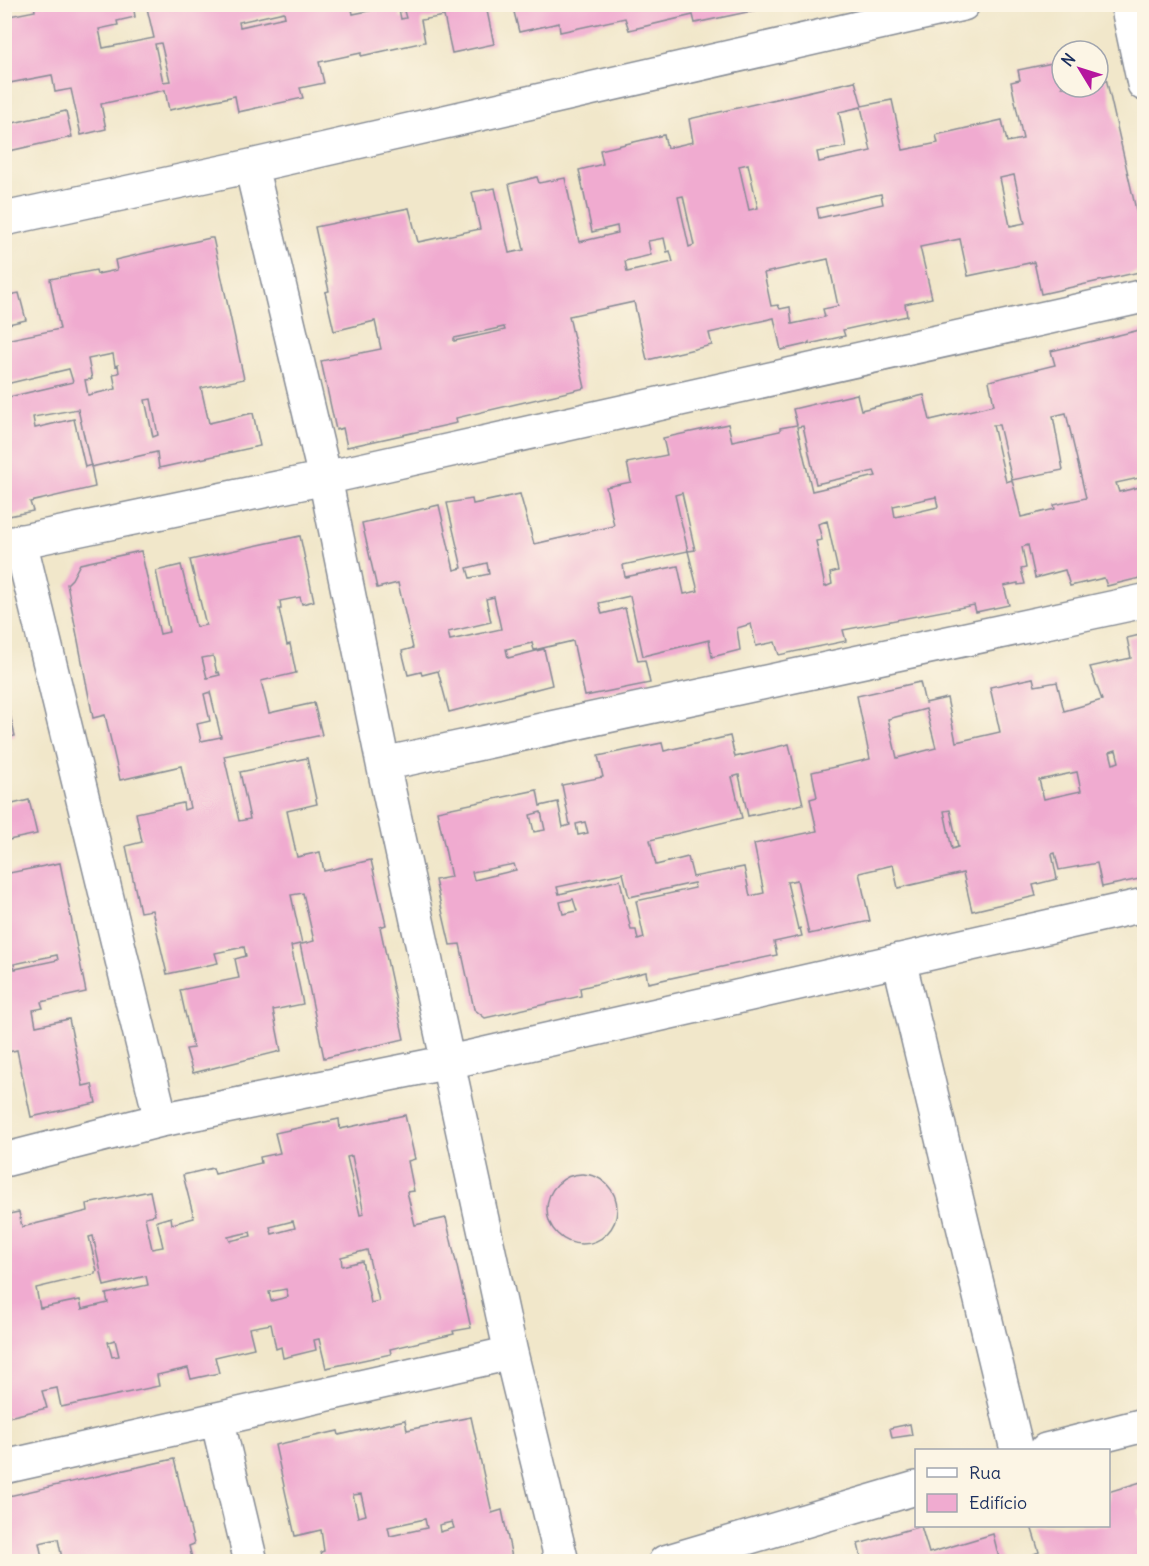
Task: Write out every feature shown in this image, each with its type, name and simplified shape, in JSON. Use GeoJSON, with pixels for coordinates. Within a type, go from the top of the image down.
{"type":"FeatureCollection","features":[{"type":"Feature","properties":{"kind":"street"},"geometry":{"type":"LineString","coordinates":[[4,219],[251,166],[852,16],[963,4]]}},
{"type":"Feature","properties":{"kind":"street"},"geometry":{"type":"LineString","coordinates":[[1128,4],[1144,84]]}},
{"type":"Feature","properties":{"kind":"street"},"geometry":{"type":"LineString","coordinates":[[251,166],[325,478],[383,764],[511,1353],[562,1562]]}},
{"type":"Feature","properties":{"kind":"street"},"geometry":{"type":"LineString","coordinates":[[161,1120],[13,543],[325,478],[1144,296]]}},
{"type":"Feature","properties":{"kind":"street"},"geometry":{"type":"LineString","coordinates":[[383,764],[1144,601]]}},
{"type":"Feature","properties":{"kind":"street"},"geometry":{"type":"LineString","coordinates":[[4,1160],[161,1120],[449,1062],[1144,904]]}},
{"type":"Feature","properties":{"kind":"street"},"geometry":{"type":"LineString","coordinates":[[899,960],[1017,1449]]}},
{"type":"Feature","properties":{"kind":"street"},"geometry":{"type":"LineString","coordinates":[[4,1467],[511,1353]]}},
{"type":"Feature","properties":{"kind":"street"},"geometry":{"type":"LineString","coordinates":[[217,1419],[251,1562]]}},
{"type":"Feature","properties":{"kind":"street"},"geometry":{"type":"LineString","coordinates":[[1050,1449],[1144,1425]]}},
{"type":"Feature","properties":{"kind":"street"},"geometry":{"type":"LineString","coordinates":[[665,1562],[915,1488]]}},
{"type":"Feature","properties":{"kind":"building"},"geometry":{"type":"Polygon","coordinates":[[[34,4],[133,4],[135,17],[117,21],[118,25],[99,29],[103,48],[154,38],[146,4],[351,4],[353,14],[383,8],[382,4],[398,4],[401,19],[406,18],[402,4],[475,4],[476,9],[486,6],[494,44],[452,53],[444,16],[421,20],[425,42],[361,56],[361,53],[319,62],[324,83],[300,88],[303,98],[238,112],[235,96],[169,110],[165,90],[101,104],[106,129],[81,135],[71,89],[55,92],[52,75],[4,84],[4,17],[35,11],[34,4]],[[284,12],[239,22],[240,27],[285,17],[284,12]],[[161,43],[155,44],[163,82],[170,81],[161,43]]]}},
{"type":"Feature","properties":{"kind":"building"},"geometry":{"type":"Polygon","coordinates":[[[512,4],[776,4],[776,6],[695,23],[693,15],[629,30],[625,18],[560,32],[559,23],[519,32],[512,4]]]}},
{"type":"Feature","properties":{"kind":"building"},"geometry":{"type":"Polygon","coordinates":[[[1050,63],[1050,99],[1110,99],[1110,96],[1144,245],[1144,271],[1041,294],[1034,262],[968,276],[960,239],[920,247],[932,298],[905,304],[907,316],[843,330],[845,336],[809,344],[809,342],[781,350],[774,318],[709,333],[712,345],[647,360],[634,302],[569,316],[585,388],[456,418],[457,423],[347,447],[343,428],[336,430],[321,361],[381,349],[375,321],[334,331],[325,292],[329,291],[315,227],[409,208],[418,242],[480,229],[472,192],[495,188],[509,253],[524,250],[509,184],[537,177],[539,183],[565,178],[579,242],[618,233],[617,226],[592,232],[579,170],[603,164],[600,150],[664,135],[667,148],[693,142],[689,119],[855,81],[862,106],[892,100],[903,150],[938,143],[936,135],[1002,120],[1007,142],[1023,139],[1011,82],[1020,80],[1018,70],[1050,63]],[[861,107],[839,112],[846,147],[817,152],[819,162],[871,151],[861,107]],[[748,164],[739,166],[749,210],[758,208],[748,164]],[[1014,175],[1000,178],[1010,226],[1025,223],[1014,175]],[[881,194],[817,208],[819,218],[883,204],[881,194]],[[683,196],[678,197],[689,247],[694,245],[683,196]],[[664,238],[648,241],[651,255],[625,261],[627,272],[673,262],[670,251],[667,252],[664,238]],[[828,259],[764,273],[771,306],[778,305],[780,309],[790,307],[792,324],[825,317],[823,309],[838,306],[828,259]],[[504,327],[454,338],[454,341],[505,330],[504,327]]]}},
{"type":"Feature","properties":{"kind":"building"},"geometry":{"type":"Polygon","coordinates":[[[66,111],[72,137],[9,151],[4,125],[66,111]]]}},
{"type":"Feature","properties":{"kind":"building"},"geometry":{"type":"Polygon","coordinates":[[[213,238],[244,379],[201,388],[209,423],[253,413],[260,446],[159,468],[157,452],[91,467],[95,487],[30,502],[33,511],[4,517],[5,340],[60,329],[50,279],[96,270],[97,274],[117,270],[115,260],[213,238]],[[113,354],[88,359],[92,379],[85,380],[88,395],[116,389],[113,374],[119,373],[113,354]],[[69,369],[6,384],[9,397],[73,382],[69,369]],[[151,399],[145,400],[153,437],[158,435],[151,399]],[[78,409],[33,417],[35,428],[74,419],[85,467],[91,465],[78,409]]]}},
{"type":"Feature","properties":{"kind":"building"},"geometry":{"type":"Polygon","coordinates":[[[19,293],[26,320],[4,325],[4,296],[19,293]]]}},
{"type":"Feature","properties":{"kind":"building"},"geometry":{"type":"Polygon","coordinates":[[[1144,329],[1144,477],[1116,483],[1119,492],[1144,486],[1144,577],[1107,586],[1104,578],[1070,586],[1065,570],[1035,578],[1028,545],[1022,547],[1026,568],[1021,569],[1025,584],[1004,586],[1009,605],[976,612],[974,605],[843,630],[846,641],[779,655],[775,642],[756,646],[751,624],[737,628],[740,650],[712,657],[709,640],[643,656],[630,596],[599,603],[602,614],[625,608],[638,661],[645,660],[650,683],[585,696],[573,641],[534,650],[532,643],[506,649],[508,658],[544,649],[552,685],[449,712],[438,671],[422,675],[421,672],[408,675],[402,651],[413,648],[398,583],[377,588],[362,523],[439,505],[454,570],[462,568],[447,503],[472,499],[473,504],[520,494],[534,544],[614,526],[606,487],[631,482],[627,463],[667,455],[663,438],[728,424],[732,441],[780,431],[780,428],[797,425],[793,409],[857,394],[861,410],[924,395],[930,420],[994,405],[989,381],[1055,365],[1051,351],[1144,329]],[[1066,413],[1053,416],[1063,470],[1012,480],[1021,517],[1055,509],[1054,505],[1086,498],[1066,413]],[[993,425],[1006,482],[1012,480],[999,425],[993,425]],[[803,426],[797,427],[812,491],[876,476],[874,471],[816,484],[803,426]],[[682,493],[675,495],[688,551],[695,550],[682,493]],[[936,497],[893,506],[895,517],[938,507],[936,497]],[[827,521],[818,524],[822,540],[816,541],[825,587],[832,584],[830,573],[838,571],[827,521]],[[688,551],[623,565],[625,577],[678,566],[684,594],[698,591],[688,551]],[[487,563],[467,568],[470,578],[489,574],[487,563]],[[494,597],[486,599],[491,622],[448,632],[450,640],[501,629],[494,597]]]}},
{"type":"Feature","properties":{"kind":"building"},"geometry":{"type":"Polygon","coordinates":[[[300,536],[314,601],[302,604],[300,597],[280,601],[281,609],[279,609],[296,673],[261,681],[269,713],[314,703],[322,735],[224,756],[239,821],[250,819],[240,772],[307,758],[317,804],[287,811],[297,857],[320,852],[324,871],[371,860],[386,925],[380,927],[404,1039],[324,1058],[300,944],[291,946],[303,1004],[273,1010],[281,1051],[193,1073],[186,1049],[193,1048],[180,990],[239,978],[235,959],[246,956],[244,947],[215,953],[218,963],[167,974],[152,910],[140,912],[126,846],[142,842],[136,813],[183,803],[184,810],[190,808],[181,766],[120,780],[105,715],[93,718],[67,584],[80,564],[141,551],[160,634],[169,632],[156,571],[181,565],[196,627],[206,625],[190,560],[300,536]],[[213,656],[202,658],[207,678],[220,675],[219,672],[217,673],[213,656]],[[210,692],[204,694],[210,721],[197,724],[201,741],[221,737],[210,692]],[[303,893],[291,895],[302,944],[314,941],[303,893]]]}},
{"type":"Feature","properties":{"kind":"building"},"geometry":{"type":"Polygon","coordinates":[[[1144,634],[1144,878],[1102,887],[1097,863],[1059,870],[1055,853],[1052,854],[1057,879],[1033,885],[1036,896],[972,911],[963,873],[898,888],[893,865],[859,873],[870,921],[809,934],[797,880],[787,882],[798,929],[800,928],[802,936],[774,942],[777,955],[648,983],[646,972],[580,988],[581,996],[485,1018],[474,1009],[460,944],[450,945],[435,880],[451,877],[437,811],[537,790],[540,806],[558,802],[563,827],[570,825],[562,785],[603,777],[598,756],[662,743],[664,751],[730,736],[735,757],[789,744],[803,804],[748,816],[739,775],[732,777],[742,818],[650,840],[656,865],[688,857],[693,877],[744,867],[750,896],[764,893],[754,844],[817,831],[810,799],[817,797],[812,772],[870,759],[857,696],[920,682],[925,703],[947,698],[956,742],[1000,732],[990,687],[1033,678],[1035,686],[1057,682],[1064,711],[1102,700],[1090,667],[1131,658],[1127,638],[1144,634]],[[926,709],[888,719],[897,758],[936,748],[926,709]],[[1116,750],[1110,752],[1113,764],[1119,762],[1116,750]],[[1077,772],[1039,780],[1044,799],[1081,791],[1077,772]],[[950,810],[944,811],[952,849],[958,847],[950,810]],[[541,812],[530,815],[534,832],[545,830],[541,812]],[[585,822],[576,824],[578,835],[588,833],[585,822]],[[514,864],[472,872],[474,880],[516,870],[514,864]],[[623,873],[557,887],[559,894],[620,880],[631,930],[636,930],[638,940],[644,938],[636,901],[695,888],[694,883],[629,897],[623,873]],[[573,899],[560,902],[563,914],[577,911],[573,899]]]}},
{"type":"Feature","properties":{"kind":"building"},"geometry":{"type":"Polygon","coordinates":[[[9,710],[15,736],[4,738],[4,711],[9,710]]]}},
{"type":"Feature","properties":{"kind":"building"},"geometry":{"type":"Polygon","coordinates":[[[29,800],[37,834],[4,841],[4,806],[29,800]]]}},
{"type":"Feature","properties":{"kind":"building"},"geometry":{"type":"Polygon","coordinates":[[[60,863],[86,992],[41,1002],[43,1008],[33,1010],[36,1026],[69,1019],[83,1086],[92,1084],[96,1103],[31,1117],[17,1050],[4,1053],[4,874],[60,863]],[[57,955],[14,964],[15,969],[58,960],[57,955]]]}},
{"type":"Feature","properties":{"kind":"building"},"geometry":{"type":"Polygon","coordinates":[[[405,1115],[415,1159],[408,1161],[414,1191],[407,1192],[415,1225],[446,1218],[471,1328],[390,1349],[391,1354],[326,1368],[319,1339],[314,1340],[316,1350],[283,1358],[281,1347],[276,1349],[271,1324],[249,1328],[254,1348],[215,1357],[219,1373],[191,1379],[188,1368],[157,1375],[159,1386],[61,1407],[57,1388],[42,1391],[47,1408],[4,1418],[4,1215],[19,1212],[22,1227],[88,1211],[87,1204],[150,1191],[155,1215],[145,1217],[152,1249],[163,1247],[157,1221],[171,1217],[172,1224],[194,1218],[183,1175],[213,1168],[215,1174],[261,1163],[260,1157],[280,1153],[275,1133],[339,1119],[340,1129],[405,1115]],[[352,1156],[347,1157],[360,1215],[364,1214],[352,1156]],[[293,1221],[270,1227],[272,1234],[295,1228],[293,1221]],[[250,1232],[228,1237],[230,1241],[251,1236],[250,1232]],[[93,1236],[89,1237],[97,1271],[95,1274],[36,1288],[40,1308],[80,1300],[82,1309],[108,1303],[106,1294],[148,1285],[146,1276],[104,1286],[93,1236]],[[367,1250],[341,1257],[342,1266],[362,1261],[371,1303],[379,1301],[367,1250]],[[286,1289],[269,1292],[271,1301],[288,1297],[286,1289]],[[115,1340],[108,1342],[112,1357],[119,1356],[115,1340]]]}},
{"type":"Feature","properties":{"kind":"building"},"geometry":{"type":"Polygon","coordinates":[[[582,1174],[601,1180],[611,1190],[617,1209],[611,1228],[601,1238],[582,1244],[563,1238],[553,1228],[547,1209],[553,1190],[563,1180],[582,1174]]]}},
{"type":"Feature","properties":{"kind":"building"},"geometry":{"type":"Polygon","coordinates":[[[471,1417],[492,1513],[502,1510],[513,1562],[323,1562],[321,1530],[295,1536],[275,1445],[338,1431],[339,1435],[405,1420],[407,1430],[471,1417]],[[361,1494],[353,1495],[358,1517],[366,1515],[361,1494]],[[425,1519],[388,1527],[390,1536],[427,1528],[425,1519]],[[452,1522],[439,1525],[440,1532],[454,1528],[452,1522]]]}},
{"type":"Feature","properties":{"kind":"building"},"geometry":{"type":"Polygon","coordinates":[[[910,1424],[912,1435],[892,1438],[890,1428],[910,1424]]]}},
{"type":"Feature","properties":{"kind":"building"},"geometry":{"type":"Polygon","coordinates":[[[174,1459],[194,1544],[189,1546],[193,1562],[52,1562],[62,1558],[58,1539],[39,1543],[43,1562],[4,1562],[4,1497],[174,1459]]]}},
{"type":"Feature","properties":{"kind":"building"},"geometry":{"type":"Polygon","coordinates":[[[1144,1481],[1144,1509],[1139,1510],[1144,1523],[1144,1562],[1036,1562],[1034,1554],[1039,1552],[1031,1527],[1110,1527],[1110,1491],[1144,1481]]]}},
{"type":"Feature","properties":{"kind":"building"},"geometry":{"type":"Polygon","coordinates":[[[921,1527],[929,1553],[993,1534],[1000,1562],[862,1562],[858,1544],[921,1527]]]}}]}
